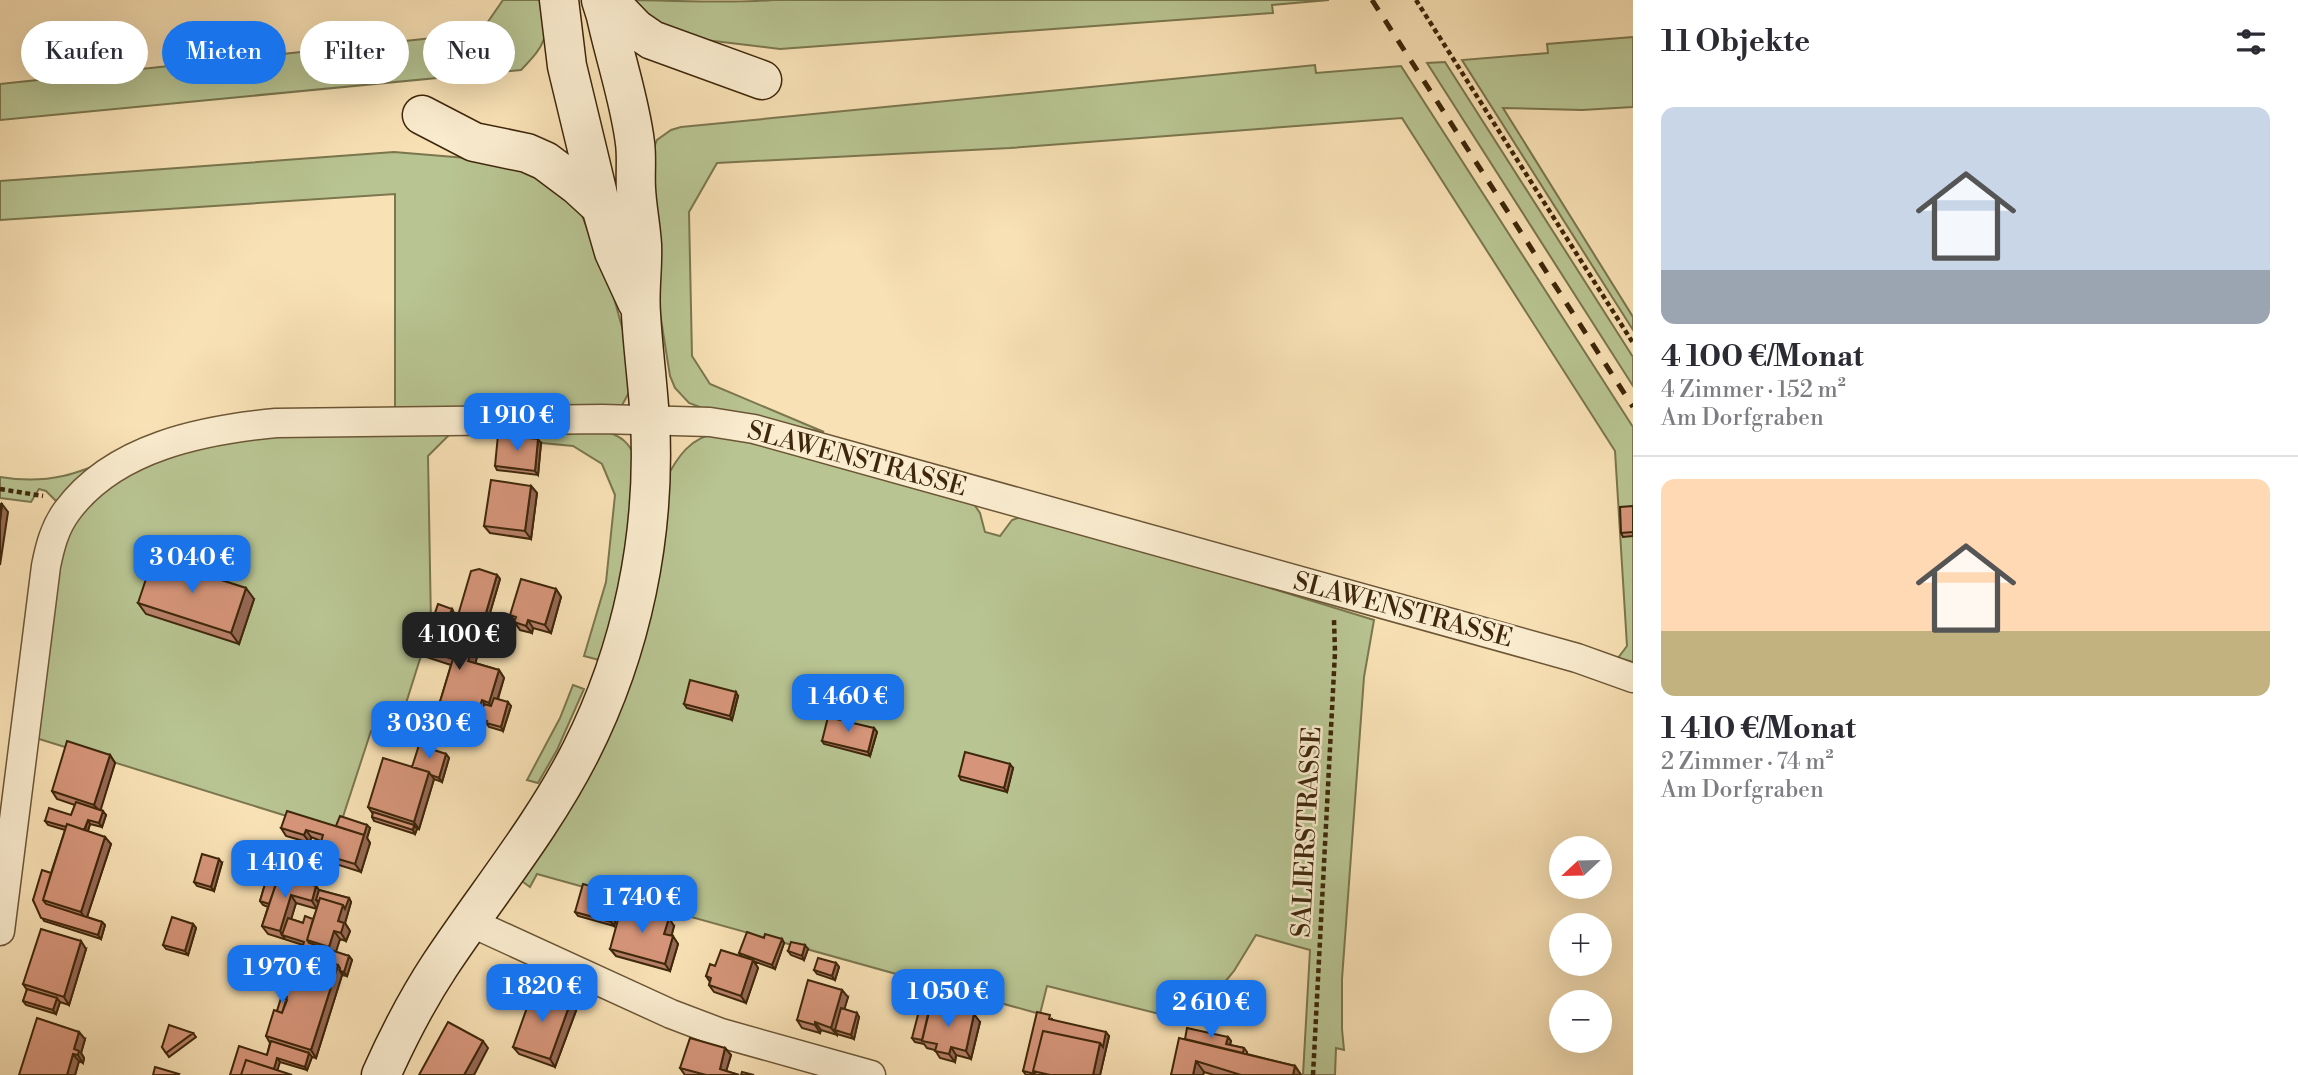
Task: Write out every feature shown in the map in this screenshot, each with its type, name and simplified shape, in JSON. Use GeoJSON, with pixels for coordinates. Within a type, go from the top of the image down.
{"type":"FeatureCollection","features":[{"type":"Feature","properties":{"kind":"street"},"geometry":{"type":"LineString","coordinates":[[559,0],[567,66],[601,207],[614,252],[640,310]]}},
{"type":"Feature","properties":{"kind":"street"},"geometry":{"type":"LineString","coordinates":[[382,1075],[419,1000],[547,811],[580,752],[608,688],[629,623],[644,551],[650,479],[650,421],[640,310],[642,247],[636,190],[635,143],[607,16],[601,0]]}},
{"type":"Feature","properties":{"kind":"street"},"geometry":{"type":"LineString","coordinates":[[608,0],[636,29],[652,40],[762,80]]}},
{"type":"Feature","properties":{"kind":"street"},"geometry":{"type":"LineString","coordinates":[[422,115],[474,142],[527,153],[545,162],[578,185],[601,207]]}},
{"type":"Feature","properties":{"kind":"street","name":"SLAWENSTRASSE"},"geometry":{"type":"LineString","coordinates":[[0,931],[46,566],[57,528],[75,501],[106,475],[141,454],[190,436],[250,425],[413,421],[650,421],[710,422],[754,429],[1577,658],[1633,678]]}},
{"type":"Feature","properties":{"kind":"street"},"geometry":{"type":"LineString","coordinates":[[470,922],[721,1033],[871,1075]]}},
{"type":"Feature","properties":{"kind":"path"},"geometry":{"type":"LineString","coordinates":[[1416,0],[1633,342]]}},
{"type":"Feature","properties":{"kind":"path"},"geometry":{"type":"LineString","coordinates":[[0,489],[75,501]]}},
{"type":"Feature","properties":{"kind":"path","name":"SALIERSTRASSE"},"geometry":{"type":"LineString","coordinates":[[1313,1075],[1335,652],[1334,591]]}},
{"type":"Feature","properties":{"kind":"green space"},"geometry":{"type":"Polygon","coordinates":[[[503,0],[545,0],[544,39],[521,70],[515,71],[515,21],[488,21],[503,0]]]}},
{"type":"Feature","properties":{"kind":"green space"},"geometry":{"type":"Polygon","coordinates":[[[624,0],[1329,0],[1272,5],[1273,13],[780,49],[697,39],[661,29],[624,0]]]}},
{"type":"Feature","properties":{"kind":"green space"},"geometry":{"type":"Polygon","coordinates":[[[1633,37],[1633,107],[1582,110],[1503,108],[1633,317],[1633,330],[1462,60],[1548,53],[1547,44],[1633,37]]]}},
{"type":"Feature","properties":{"kind":"green space"},"geometry":{"type":"Polygon","coordinates":[[[423,39],[423,79],[409,81],[409,41],[423,39]]]}},
{"type":"Feature","properties":{"kind":"green space"},"geometry":{"type":"Polygon","coordinates":[[[300,52],[300,84],[375,84],[0,120],[0,84],[21,82],[21,84],[148,84],[148,68],[162,67],[162,84],[286,84],[286,54],[300,52]]]}},
{"type":"Feature","properties":{"kind":"green space"},"geometry":{"type":"Polygon","coordinates":[[[1445,62],[1633,357],[1633,386],[1427,63],[1445,62]]]}},
{"type":"Feature","properties":{"kind":"green space"},"geometry":{"type":"Polygon","coordinates":[[[1315,65],[1316,73],[1401,66],[1633,427],[1633,662],[1618,658],[1627,646],[1615,451],[1402,118],[1010,148],[717,163],[689,212],[692,356],[710,384],[824,432],[713,412],[689,403],[675,388],[670,376],[659,307],[648,163],[657,140],[671,130],[1315,65]]]}},
{"type":"Feature","properties":{"kind":"green space"},"geometry":{"type":"Polygon","coordinates":[[[394,152],[503,161],[537,170],[579,208],[612,291],[627,345],[632,387],[621,407],[395,415],[395,194],[0,220],[0,181],[394,152]]]}},
{"type":"Feature","properties":{"kind":"green space"},"geometry":{"type":"Polygon","coordinates":[[[440,428],[449,435],[428,456],[431,624],[395,738],[371,731],[338,832],[36,738],[48,615],[69,526],[110,481],[222,436],[440,428]]]}},
{"type":"Feature","properties":{"kind":"green space"},"geometry":{"type":"Polygon","coordinates":[[[488,428],[608,432],[628,444],[633,452],[635,457],[628,558],[603,661],[584,656],[606,582],[615,495],[602,464],[573,446],[501,439],[492,436],[488,428]]]}},
{"type":"Feature","properties":{"kind":"green space"},"geometry":{"type":"Polygon","coordinates":[[[719,433],[969,497],[980,513],[985,532],[1000,536],[1012,520],[1029,514],[1374,620],[1364,677],[1342,979],[1344,1050],[1336,1048],[1335,1075],[1303,1075],[1310,950],[1256,935],[1234,971],[1192,1022],[1047,986],[1040,1014],[537,874],[530,887],[519,879],[665,481],[686,449],[700,438],[719,433]]]}},
{"type":"Feature","properties":{"kind":"green space"},"geometry":{"type":"Polygon","coordinates":[[[131,451],[61,501],[39,489],[31,502],[0,498],[0,477],[36,480],[53,478],[83,470],[131,451]]]}},
{"type":"Feature","properties":{"kind":"green space"},"geometry":{"type":"Polygon","coordinates":[[[573,685],[584,689],[557,750],[538,783],[527,780],[560,718],[573,685]]]}},
{"type":"Feature","properties":{"kind":"building"},"geometry":{"type":"Polygon","coordinates":[[[498,435],[538,439],[535,471],[495,466],[498,435]]]}},
{"type":"Feature","properties":{"kind":"building"},"geometry":{"type":"Polygon","coordinates":[[[491,480],[531,486],[525,531],[484,526],[491,480]]]}},
{"type":"Feature","properties":{"kind":"building"},"geometry":{"type":"Polygon","coordinates":[[[1633,506],[1633,532],[1621,533],[1620,507],[1633,506]]]}},
{"type":"Feature","properties":{"kind":"building"},"geometry":{"type":"Polygon","coordinates":[[[153,558],[246,588],[231,633],[138,603],[153,558]]]}},
{"type":"Feature","properties":{"kind":"building"},"geometry":{"type":"Polygon","coordinates":[[[479,569],[497,575],[474,654],[472,650],[443,641],[448,627],[454,629],[471,571],[479,569]]]}},
{"type":"Feature","properties":{"kind":"building"},"geometry":{"type":"Polygon","coordinates":[[[521,579],[556,589],[545,625],[528,620],[526,626],[514,622],[516,617],[510,615],[521,579]]]}},
{"type":"Feature","properties":{"kind":"building"},"geometry":{"type":"Polygon","coordinates":[[[438,604],[452,609],[447,621],[434,616],[438,604]]]}},
{"type":"Feature","properties":{"kind":"building"},"geometry":{"type":"Polygon","coordinates":[[[427,617],[445,623],[440,640],[472,650],[468,661],[499,670],[489,703],[482,700],[476,717],[439,705],[453,659],[417,648],[427,617]]]}},
{"type":"Feature","properties":{"kind":"building"},"geometry":{"type":"Polygon","coordinates":[[[690,680],[736,692],[730,716],[684,704],[690,680]]]}},
{"type":"Feature","properties":{"kind":"building"},"geometry":{"type":"Polygon","coordinates":[[[494,698],[508,702],[501,727],[486,723],[487,721],[480,718],[484,704],[491,706],[494,698]]]}},
{"type":"Feature","properties":{"kind":"building"},"geometry":{"type":"Polygon","coordinates":[[[828,717],[874,728],[868,752],[822,741],[828,717]]]}},
{"type":"Feature","properties":{"kind":"building"},"geometry":{"type":"Polygon","coordinates":[[[67,741],[110,755],[94,805],[52,791],[67,741]]]}},
{"type":"Feature","properties":{"kind":"building"},"geometry":{"type":"Polygon","coordinates":[[[419,745],[446,754],[439,778],[412,767],[419,745]]]}},
{"type":"Feature","properties":{"kind":"building"},"geometry":{"type":"Polygon","coordinates":[[[965,752],[1010,764],[1004,788],[959,776],[965,752]]]}},
{"type":"Feature","properties":{"kind":"building"},"geometry":{"type":"Polygon","coordinates":[[[383,758],[429,772],[414,822],[368,807],[383,758]]]}},
{"type":"Feature","properties":{"kind":"building"},"geometry":{"type":"Polygon","coordinates":[[[76,802],[103,811],[99,823],[88,820],[84,830],[45,821],[49,808],[71,815],[76,802]]]}},
{"type":"Feature","properties":{"kind":"building"},"geometry":{"type":"Polygon","coordinates":[[[287,811],[364,835],[355,864],[318,853],[323,835],[306,830],[304,835],[281,828],[287,811]]]}},
{"type":"Feature","properties":{"kind":"building"},"geometry":{"type":"Polygon","coordinates":[[[373,812],[414,825],[413,830],[372,817],[373,812]]]}},
{"type":"Feature","properties":{"kind":"building"},"geometry":{"type":"Polygon","coordinates":[[[340,816],[367,825],[364,835],[336,826],[340,816]]]}},
{"type":"Feature","properties":{"kind":"building"},"geometry":{"type":"Polygon","coordinates":[[[67,824],[105,837],[81,912],[43,900],[67,824]]]}},
{"type":"Feature","properties":{"kind":"building"},"geometry":{"type":"Polygon","coordinates":[[[279,843],[292,846],[289,856],[313,863],[307,883],[279,875],[269,904],[260,901],[268,874],[260,872],[265,858],[274,861],[279,843]]]}},
{"type":"Feature","properties":{"kind":"building"},"geometry":{"type":"Polygon","coordinates":[[[202,854],[219,859],[211,887],[194,882],[202,854]]]}},
{"type":"Feature","properties":{"kind":"building"},"geometry":{"type":"Polygon","coordinates":[[[42,870],[51,873],[43,900],[46,904],[102,922],[98,935],[41,918],[33,900],[42,870]]]}},
{"type":"Feature","properties":{"kind":"building"},"geometry":{"type":"Polygon","coordinates":[[[279,875],[316,886],[312,901],[291,895],[280,931],[262,926],[279,875]]]}},
{"type":"Feature","properties":{"kind":"building"},"geometry":{"type":"Polygon","coordinates":[[[583,884],[619,894],[611,922],[575,912],[583,884]]]}},
{"type":"Feature","properties":{"kind":"building"},"geometry":{"type":"Polygon","coordinates":[[[319,890],[349,898],[345,909],[343,905],[320,898],[319,901],[316,900],[319,890]]]}},
{"type":"Feature","properties":{"kind":"building"},"geometry":{"type":"Polygon","coordinates":[[[320,898],[343,905],[338,921],[344,923],[341,933],[334,931],[329,947],[307,940],[320,898]]]}},
{"type":"Feature","properties":{"kind":"building"},"geometry":{"type":"Polygon","coordinates":[[[622,905],[669,918],[664,934],[673,936],[665,964],[610,949],[622,905]]]}},
{"type":"Feature","properties":{"kind":"building"},"geometry":{"type":"Polygon","coordinates":[[[305,916],[313,919],[307,940],[309,943],[349,956],[344,972],[340,971],[338,965],[301,953],[296,972],[290,970],[295,954],[300,956],[304,942],[282,935],[288,918],[303,923],[305,916]]]}},
{"type":"Feature","properties":{"kind":"building"},"geometry":{"type":"Polygon","coordinates":[[[172,917],[193,924],[185,951],[163,945],[172,917]]]}},
{"type":"Feature","properties":{"kind":"building"},"geometry":{"type":"Polygon","coordinates":[[[41,929],[81,941],[64,997],[23,984],[41,929]]]}},
{"type":"Feature","properties":{"kind":"building"},"geometry":{"type":"Polygon","coordinates":[[[747,932],[764,938],[765,934],[782,939],[772,965],[739,953],[747,932]]]}},
{"type":"Feature","properties":{"kind":"building"},"geometry":{"type":"Polygon","coordinates":[[[791,942],[805,945],[802,956],[788,951],[791,942]]]}},
{"type":"Feature","properties":{"kind":"building"},"geometry":{"type":"Polygon","coordinates":[[[721,950],[753,960],[741,996],[709,985],[711,978],[706,976],[710,964],[715,966],[721,950]]]}},
{"type":"Feature","properties":{"kind":"building"},"geometry":{"type":"Polygon","coordinates":[[[301,953],[338,965],[311,1050],[266,1036],[274,1010],[282,1013],[287,997],[279,995],[287,969],[296,972],[301,953]]]}},
{"type":"Feature","properties":{"kind":"building"},"geometry":{"type":"Polygon","coordinates":[[[818,958],[836,963],[832,976],[814,970],[818,958]]]}},
{"type":"Feature","properties":{"kind":"building"},"geometry":{"type":"Polygon","coordinates":[[[808,980],[842,990],[831,1028],[815,1022],[815,1025],[797,1020],[808,980]]]}},
{"type":"Feature","properties":{"kind":"building"},"geometry":{"type":"Polygon","coordinates":[[[534,988],[571,1001],[550,1059],[513,1047],[534,988]]]}},
{"type":"Feature","properties":{"kind":"building"},"geometry":{"type":"Polygon","coordinates":[[[27,989],[57,998],[53,1010],[23,1001],[27,989]]]}},
{"type":"Feature","properties":{"kind":"building"},"geometry":{"type":"Polygon","coordinates":[[[281,998],[287,1000],[282,1013],[277,1011],[281,998]]]}},
{"type":"Feature","properties":{"kind":"building"},"geometry":{"type":"Polygon","coordinates":[[[931,1004],[974,1014],[966,1051],[951,1047],[949,1054],[935,1051],[937,1044],[922,1041],[931,1004]]]}},
{"type":"Feature","properties":{"kind":"building"},"geometry":{"type":"Polygon","coordinates":[[[920,1007],[929,1010],[922,1040],[912,1038],[920,1007]]]}},
{"type":"Feature","properties":{"kind":"building"},"geometry":{"type":"Polygon","coordinates":[[[841,1008],[857,1013],[851,1035],[835,1030],[841,1008]]]}},
{"type":"Feature","properties":{"kind":"building"},"geometry":{"type":"Polygon","coordinates":[[[1037,1012],[1050,1015],[1049,1019],[1106,1032],[1103,1047],[1100,1043],[1043,1031],[1033,1071],[1035,1074],[1023,1071],[1037,1012]]]}},
{"type":"Feature","properties":{"kind":"building"},"geometry":{"type":"Polygon","coordinates":[[[37,1018],[79,1032],[74,1049],[79,1051],[78,1055],[73,1054],[67,1075],[19,1075],[37,1018]]]}},
{"type":"Feature","properties":{"kind":"building"},"geometry":{"type":"Polygon","coordinates":[[[448,1022],[483,1041],[464,1075],[419,1075],[448,1022]]]}},
{"type":"Feature","properties":{"kind":"building"},"geometry":{"type":"Polygon","coordinates":[[[169,1025],[193,1033],[166,1053],[162,1047],[169,1025]]]}},
{"type":"Feature","properties":{"kind":"building"},"geometry":{"type":"Polygon","coordinates":[[[1187,1028],[1228,1037],[1226,1044],[1244,1048],[1243,1053],[1185,1039],[1187,1028]]]}},
{"type":"Feature","properties":{"kind":"building"},"geometry":{"type":"Polygon","coordinates":[[[1043,1031],[1100,1043],[1093,1075],[1050,1075],[1033,1071],[1043,1031]]]}},
{"type":"Feature","properties":{"kind":"building"},"geometry":{"type":"Polygon","coordinates":[[[690,1038],[725,1048],[720,1069],[739,1075],[706,1075],[680,1068],[690,1038]]]}},
{"type":"Feature","properties":{"kind":"building"},"geometry":{"type":"Polygon","coordinates":[[[1179,1038],[1295,1066],[1293,1075],[1241,1075],[1196,1061],[1193,1075],[1171,1075],[1179,1038]]]}},
{"type":"Feature","properties":{"kind":"building"},"geometry":{"type":"Polygon","coordinates":[[[271,1041],[309,1053],[305,1067],[277,1058],[274,1069],[246,1060],[241,1075],[230,1075],[239,1046],[267,1055],[271,1041]]]}},
{"type":"Feature","properties":{"kind":"building"},"geometry":{"type":"Polygon","coordinates":[[[246,1060],[292,1075],[241,1075],[246,1060]]]}},
{"type":"Feature","properties":{"kind":"building"},"geometry":{"type":"Polygon","coordinates":[[[155,1067],[179,1074],[153,1075],[155,1067]]]}},
{"type":"Feature","properties":{"kind":"railway"},"geometry":{"type":"LineString","coordinates":[[1372,0],[1633,407]]}}]}
